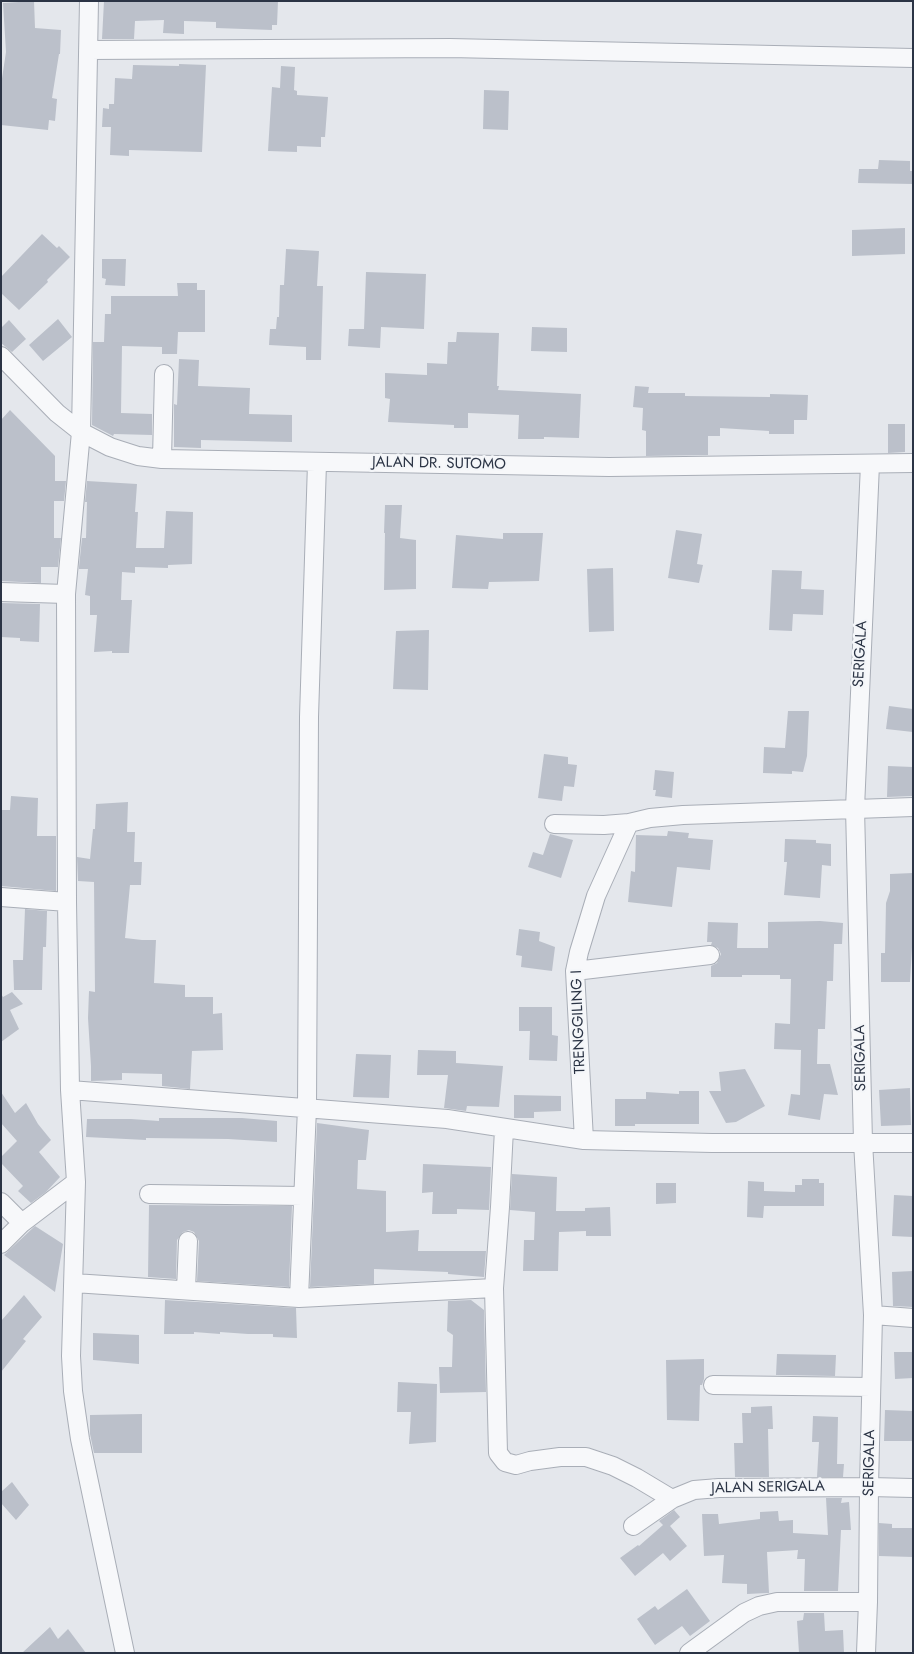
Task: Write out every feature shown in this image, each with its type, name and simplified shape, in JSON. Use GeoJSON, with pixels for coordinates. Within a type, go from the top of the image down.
{"type":"FeatureCollection","features":[{"type":"Feature","properties":{"kind":"street"},"geometry":{"type":"LineString","coordinates":[[89,1],[82,432],[66,594],[70,1090],[76,1182],[71,1356],[78,1429],[125,1653]]}},
{"type":"Feature","properties":{"kind":"street"},"geometry":{"type":"LineString","coordinates":[[88,50],[450,48],[913,58]]}},
{"type":"Feature","properties":{"kind":"street","name":"JALAN DR. SUTOMO"},"geometry":{"type":"LineString","coordinates":[[1,356],[57,413],[82,432],[110,447],[138,456],[162,459],[610,467],[913,463]]}},
{"type":"Feature","properties":{"kind":"street"},"geometry":{"type":"LineString","coordinates":[[162,459],[164,374]]}},
{"type":"Feature","properties":{"kind":"street"},"geometry":{"type":"LineString","coordinates":[[299,1298],[307,1108],[309,717],[318,462]]}},
{"type":"Feature","properties":{"kind":"street","name":"SERIGALA"},"geometry":{"type":"LineString","coordinates":[[866,1653],[873,1315],[863,1142],[855,808],[870,464]]}},
{"type":"Feature","properties":{"kind":"street"},"geometry":{"type":"LineString","coordinates":[[1,592],[66,594]]}},
{"type":"Feature","properties":{"kind":"street"},"geometry":{"type":"LineString","coordinates":[[554,824],[604,825],[683,815],[913,807]]}},
{"type":"Feature","properties":{"kind":"street","name":"TRENGGILING I"},"geometry":{"type":"LineString","coordinates":[[584,1140],[575,971],[596,896],[628,823]]}},
{"type":"Feature","properties":{"kind":"street"},"geometry":{"type":"LineString","coordinates":[[1,897],[67,902]]}},
{"type":"Feature","properties":{"kind":"street"},"geometry":{"type":"LineString","coordinates":[[575,971],[710,955]]}},
{"type":"Feature","properties":{"kind":"street"},"geometry":{"type":"LineString","coordinates":[[70,1090],[447,1119],[584,1140],[712,1143],[913,1143]]}},
{"type":"Feature","properties":{"kind":"street"},"geometry":{"type":"LineString","coordinates":[[504,1129],[494,1288],[498,1453],[504,1462],[516,1465],[560,1457],[586,1457],[613,1466],[672,1499]]}},
{"type":"Feature","properties":{"kind":"street"},"geometry":{"type":"LineString","coordinates":[[1,1244],[22,1223],[76,1182]]}},
{"type":"Feature","properties":{"kind":"street"},"geometry":{"type":"LineString","coordinates":[[149,1194],[303,1196]]}},
{"type":"Feature","properties":{"kind":"street"},"geometry":{"type":"LineString","coordinates":[[1,1202],[22,1223]]}},
{"type":"Feature","properties":{"kind":"street"},"geometry":{"type":"LineString","coordinates":[[186,1290],[188,1241]]}},
{"type":"Feature","properties":{"kind":"street"},"geometry":{"type":"LineString","coordinates":[[74,1283],[299,1298],[494,1288]]}},
{"type":"Feature","properties":{"kind":"street"},"geometry":{"type":"LineString","coordinates":[[873,1315],[913,1318]]}},
{"type":"Feature","properties":{"kind":"street"},"geometry":{"type":"LineString","coordinates":[[713,1385],[871,1387]]}},
{"type":"Feature","properties":{"kind":"street","name":"JALAN SERIGALA"},"geometry":{"type":"LineString","coordinates":[[633,1526],[672,1499],[694,1490],[719,1488],[913,1488]]}},
{"type":"Feature","properties":{"kind":"street"},"geometry":{"type":"LineString","coordinates":[[689,1653],[709,1647],[744,1613],[759,1606],[777,1602],[868,1602]]}},
{"type":"Feature","properties":{"kind":"building"},"geometry":{"type":"Polygon","coordinates":[[[34,1],[35,28],[61,30],[60,54],[52,98],[57,99],[55,121],[49,120],[48,130],[1,125],[1,85],[6,52],[3,3],[34,1]]]}},
{"type":"Feature","properties":{"kind":"building"},"geometry":{"type":"Polygon","coordinates":[[[104,1],[278,1],[277,25],[272,25],[272,30],[216,28],[216,22],[184,21],[184,34],[163,33],[164,20],[135,21],[134,39],[102,39],[104,1]]]}},
{"type":"Feature","properties":{"kind":"building"},"geometry":{"type":"Polygon","coordinates":[[[179,64],[206,65],[202,152],[129,150],[129,156],[110,155],[111,127],[102,127],[103,108],[109,109],[109,104],[114,104],[115,78],[132,79],[133,65],[179,66],[179,64]]]}},
{"type":"Feature","properties":{"kind":"building"},"geometry":{"type":"Polygon","coordinates":[[[281,66],[295,67],[294,90],[297,91],[297,95],[328,97],[325,137],[321,137],[321,147],[297,146],[297,152],[268,151],[272,87],[280,88],[281,66]]]}},
{"type":"Feature","properties":{"kind":"building"},"geometry":{"type":"Polygon","coordinates":[[[484,90],[509,91],[508,130],[483,129],[484,90]]]}},
{"type":"Feature","properties":{"kind":"building"},"geometry":{"type":"Polygon","coordinates":[[[879,160],[910,161],[910,171],[913,171],[913,184],[858,183],[859,169],[878,169],[879,160]]]}},
{"type":"Feature","properties":{"kind":"building"},"geometry":{"type":"Polygon","coordinates":[[[905,228],[905,254],[852,256],[852,230],[905,228]]]}},
{"type":"Feature","properties":{"kind":"building"},"geometry":{"type":"Polygon","coordinates":[[[42,234],[57,248],[59,246],[70,257],[19,310],[1,293],[1,277],[42,234]]]}},
{"type":"Feature","properties":{"kind":"building"},"geometry":{"type":"Polygon","coordinates":[[[286,249],[319,251],[317,286],[323,286],[321,360],[306,360],[306,347],[269,345],[270,329],[276,329],[277,317],[279,317],[280,285],[284,285],[286,249]]]}},
{"type":"Feature","properties":{"kind":"building"},"geometry":{"type":"Polygon","coordinates":[[[102,259],[126,259],[125,286],[105,285],[106,279],[102,278],[102,259]]]}},
{"type":"Feature","properties":{"kind":"building"},"geometry":{"type":"Polygon","coordinates":[[[366,272],[426,274],[424,329],[381,327],[380,348],[348,346],[349,329],[364,329],[366,272]]]}},
{"type":"Feature","properties":{"kind":"building"},"geometry":{"type":"Polygon","coordinates":[[[177,283],[197,283],[197,290],[205,290],[205,332],[178,332],[177,354],[162,354],[162,347],[122,346],[121,413],[152,414],[152,435],[114,434],[113,436],[92,425],[93,342],[104,342],[105,314],[111,314],[111,296],[178,296],[177,283]]]}},
{"type":"Feature","properties":{"kind":"building"},"geometry":{"type":"Polygon","coordinates":[[[58,319],[72,337],[43,361],[29,345],[58,319]]]}},
{"type":"Feature","properties":{"kind":"building"},"geometry":{"type":"Polygon","coordinates":[[[9,320],[26,339],[12,352],[1,343],[1,328],[9,320]]]}},
{"type":"Feature","properties":{"kind":"building"},"geometry":{"type":"Polygon","coordinates":[[[532,327],[567,328],[567,352],[531,351],[532,327]]]}},
{"type":"Feature","properties":{"kind":"building"},"geometry":{"type":"Polygon","coordinates":[[[457,332],[499,333],[498,390],[581,394],[579,438],[544,437],[544,439],[518,439],[519,415],[468,413],[468,428],[454,428],[454,425],[388,422],[390,399],[385,398],[385,373],[427,375],[427,363],[447,364],[448,342],[456,342],[457,332]]]}},
{"type":"Feature","properties":{"kind":"building"},"geometry":{"type":"Polygon","coordinates":[[[179,359],[199,360],[198,386],[250,388],[249,414],[292,415],[292,442],[201,440],[201,448],[174,447],[174,404],[177,405],[179,359]]]}},
{"type":"Feature","properties":{"kind":"building"},"geometry":{"type":"Polygon","coordinates":[[[635,386],[649,387],[648,393],[685,393],[685,396],[770,397],[770,394],[808,395],[807,420],[794,420],[794,434],[769,434],[769,431],[720,428],[720,436],[708,436],[708,455],[646,456],[646,431],[642,430],[643,408],[633,407],[635,386]]]}},
{"type":"Feature","properties":{"kind":"building"},"geometry":{"type":"Polygon","coordinates":[[[10,410],[55,456],[55,481],[66,481],[64,501],[54,501],[54,538],[61,538],[58,567],[41,567],[41,583],[1,581],[1,420],[10,410]]]}},
{"type":"Feature","properties":{"kind":"building"},"geometry":{"type":"Polygon","coordinates":[[[888,424],[905,424],[905,452],[888,453],[888,424]]]}},
{"type":"Feature","properties":{"kind":"building"},"geometry":{"type":"Polygon","coordinates":[[[87,481],[137,484],[135,512],[138,512],[136,548],[164,548],[166,511],[193,512],[192,564],[168,565],[168,568],[135,567],[135,573],[122,572],[121,600],[132,600],[129,653],[112,653],[112,651],[94,652],[97,615],[90,615],[90,596],[85,595],[88,569],[79,569],[82,538],[86,538],[87,502],[85,502],[87,481]]]}},
{"type":"Feature","properties":{"kind":"building"},"geometry":{"type":"Polygon","coordinates":[[[385,505],[402,505],[400,538],[416,540],[416,589],[384,590],[385,505]]]}},
{"type":"Feature","properties":{"kind":"building"},"geometry":{"type":"Polygon","coordinates":[[[676,530],[702,534],[697,564],[703,565],[699,583],[668,578],[676,530]]]}},
{"type":"Feature","properties":{"kind":"building"},"geometry":{"type":"Polygon","coordinates":[[[503,533],[543,533],[539,581],[489,582],[488,589],[452,588],[456,535],[503,539],[503,533]]]}},
{"type":"Feature","properties":{"kind":"building"},"geometry":{"type":"Polygon","coordinates":[[[613,568],[614,631],[589,632],[587,569],[613,568]]]}},
{"type":"Feature","properties":{"kind":"building"},"geometry":{"type":"Polygon","coordinates":[[[772,570],[802,571],[801,589],[824,590],[823,615],[793,614],[792,631],[769,630],[772,570]]]}},
{"type":"Feature","properties":{"kind":"building"},"geometry":{"type":"Polygon","coordinates":[[[2,603],[40,604],[39,642],[1,637],[2,603]]]}},
{"type":"Feature","properties":{"kind":"building"},"geometry":{"type":"Polygon","coordinates":[[[429,630],[428,690],[393,689],[396,631],[429,630]]]}},
{"type":"Feature","properties":{"kind":"building"},"geometry":{"type":"Polygon","coordinates":[[[889,706],[913,709],[913,732],[886,729],[889,706]]]}},
{"type":"Feature","properties":{"kind":"building"},"geometry":{"type":"Polygon","coordinates":[[[788,711],[809,711],[807,756],[803,772],[792,771],[792,774],[763,773],[764,747],[785,748],[788,711]]]}},
{"type":"Feature","properties":{"kind":"building"},"geometry":{"type":"Polygon","coordinates":[[[544,754],[568,757],[568,764],[577,765],[574,787],[564,786],[562,801],[538,798],[544,754]]]}},
{"type":"Feature","properties":{"kind":"building"},"geometry":{"type":"Polygon","coordinates":[[[888,766],[913,767],[913,796],[887,797],[888,766]]]}},
{"type":"Feature","properties":{"kind":"building"},"geometry":{"type":"Polygon","coordinates":[[[655,770],[674,772],[672,798],[655,796],[656,790],[653,790],[655,770]]]}},
{"type":"Feature","properties":{"kind":"building"},"geometry":{"type":"Polygon","coordinates":[[[11,796],[38,798],[37,836],[56,836],[56,891],[1,886],[1,810],[10,810],[11,796]]]}},
{"type":"Feature","properties":{"kind":"building"},"geometry":{"type":"Polygon","coordinates":[[[128,802],[127,832],[135,832],[134,862],[142,862],[141,885],[130,885],[125,938],[156,940],[154,983],[185,985],[185,997],[213,997],[213,1014],[222,1013],[223,1050],[192,1051],[190,1089],[162,1086],[162,1074],[122,1073],[122,1080],[91,1081],[88,1018],[89,991],[95,992],[94,882],[78,881],[77,857],[90,859],[93,829],[95,829],[96,804],[128,802]]]}},
{"type":"Feature","properties":{"kind":"building"},"geometry":{"type":"Polygon","coordinates":[[[668,831],[689,833],[688,838],[713,840],[710,870],[677,867],[672,907],[628,902],[631,871],[635,872],[636,835],[667,836],[668,831]]]}},
{"type":"Feature","properties":{"kind":"building"},"geometry":{"type":"Polygon","coordinates":[[[550,834],[573,840],[561,878],[528,867],[533,852],[543,855],[550,834]]]}},
{"type":"Feature","properties":{"kind":"building"},"geometry":{"type":"Polygon","coordinates":[[[785,839],[816,840],[816,843],[831,844],[831,866],[822,865],[820,898],[784,895],[787,862],[784,862],[785,839]]]}},
{"type":"Feature","properties":{"kind":"building"},"geometry":{"type":"Polygon","coordinates":[[[913,873],[913,930],[910,982],[881,982],[881,953],[885,953],[886,903],[890,891],[890,874],[913,873]]]}},
{"type":"Feature","properties":{"kind":"building"},"geometry":{"type":"Polygon","coordinates":[[[25,909],[47,911],[46,947],[43,947],[42,990],[14,990],[13,960],[23,960],[25,909]]]}},
{"type":"Feature","properties":{"kind":"building"},"geometry":{"type":"Polygon","coordinates":[[[820,921],[843,923],[842,944],[834,944],[833,981],[827,981],[825,1029],[818,1029],[817,1064],[830,1064],[838,1095],[824,1094],[820,1120],[788,1115],[791,1094],[800,1095],[801,1050],[774,1049],[775,1023],[790,1024],[791,979],[780,979],[780,975],[711,977],[711,966],[717,963],[721,954],[718,948],[711,945],[712,942],[707,942],[708,922],[738,923],[737,948],[768,948],[768,922],[820,921]]]}},
{"type":"Feature","properties":{"kind":"building"},"geometry":{"type":"Polygon","coordinates":[[[519,929],[540,932],[539,941],[555,947],[552,971],[521,967],[522,956],[516,955],[519,929]]]}},
{"type":"Feature","properties":{"kind":"building"},"geometry":{"type":"Polygon","coordinates":[[[12,992],[23,1004],[10,1010],[19,1029],[1,1042],[1,994],[3,997],[12,992]]]}},
{"type":"Feature","properties":{"kind":"building"},"geometry":{"type":"Polygon","coordinates":[[[519,1007],[552,1007],[552,1035],[558,1036],[557,1061],[529,1060],[530,1031],[519,1031],[519,1007]]]}},
{"type":"Feature","properties":{"kind":"building"},"geometry":{"type":"Polygon","coordinates":[[[418,1050],[456,1051],[456,1063],[503,1066],[499,1107],[467,1106],[466,1111],[444,1108],[448,1075],[417,1075],[418,1050]]]}},
{"type":"Feature","properties":{"kind":"building"},"geometry":{"type":"Polygon","coordinates":[[[356,1054],[391,1055],[389,1098],[353,1097],[356,1054]]]}},
{"type":"Feature","properties":{"kind":"building"},"geometry":{"type":"Polygon","coordinates":[[[745,1069],[765,1106],[736,1122],[726,1123],[709,1091],[721,1091],[719,1072],[745,1069]]]}},
{"type":"Feature","properties":{"kind":"building"},"geometry":{"type":"Polygon","coordinates":[[[910,1088],[911,1125],[881,1126],[879,1090],[910,1088]]]}},
{"type":"Feature","properties":{"kind":"building"},"geometry":{"type":"Polygon","coordinates":[[[679,1091],[699,1091],[699,1124],[635,1124],[635,1126],[615,1126],[615,1099],[646,1099],[646,1092],[679,1094],[679,1091]]]}},
{"type":"Feature","properties":{"kind":"building"},"geometry":{"type":"Polygon","coordinates":[[[1,1092],[15,1113],[26,1103],[38,1124],[51,1140],[39,1152],[60,1177],[46,1192],[31,1203],[18,1191],[23,1186],[1,1163],[1,1157],[17,1141],[1,1123],[1,1092]]]}},
{"type":"Feature","properties":{"kind":"building"},"geometry":{"type":"Polygon","coordinates":[[[514,1095],[561,1096],[561,1111],[534,1112],[534,1118],[514,1118],[514,1095]]]}},
{"type":"Feature","properties":{"kind":"building"},"geometry":{"type":"Polygon","coordinates":[[[159,1118],[242,1118],[277,1121],[277,1142],[228,1139],[146,1138],[146,1140],[86,1137],[87,1119],[159,1121],[159,1118]]]}},
{"type":"Feature","properties":{"kind":"building"},"geometry":{"type":"Polygon","coordinates":[[[317,1123],[369,1130],[366,1160],[358,1160],[357,1189],[386,1191],[386,1232],[419,1230],[418,1251],[486,1251],[484,1277],[448,1274],[448,1272],[374,1269],[374,1284],[310,1287],[317,1123]]]}},
{"type":"Feature","properties":{"kind":"building"},"geometry":{"type":"Polygon","coordinates":[[[423,1164],[491,1167],[489,1210],[457,1209],[457,1214],[432,1214],[433,1192],[422,1193],[423,1164]]]}},
{"type":"Feature","properties":{"kind":"building"},"geometry":{"type":"Polygon","coordinates":[[[512,1174],[557,1177],[556,1211],[585,1211],[585,1208],[610,1207],[611,1236],[586,1236],[586,1231],[559,1232],[558,1271],[523,1271],[524,1240],[534,1240],[535,1212],[510,1210],[512,1174]]]}},
{"type":"Feature","properties":{"kind":"building"},"geometry":{"type":"Polygon","coordinates":[[[802,1179],[819,1179],[819,1183],[824,1183],[824,1206],[764,1206],[763,1218],[747,1217],[748,1181],[764,1182],[764,1191],[795,1192],[795,1185],[802,1185],[802,1179]]]}},
{"type":"Feature","properties":{"kind":"building"},"geometry":{"type":"Polygon","coordinates":[[[656,1183],[676,1183],[676,1203],[656,1204],[656,1183]]]}},
{"type":"Feature","properties":{"kind":"building"},"geometry":{"type":"Polygon","coordinates":[[[894,1195],[913,1196],[913,1237],[892,1236],[894,1195]]]}},
{"type":"Feature","properties":{"kind":"building"},"geometry":{"type":"Polygon","coordinates":[[[149,1205],[292,1206],[289,1287],[197,1281],[199,1241],[194,1232],[189,1230],[183,1232],[177,1240],[176,1279],[148,1277],[149,1205]]]}},
{"type":"Feature","properties":{"kind":"building"},"geometry":{"type":"Polygon","coordinates":[[[35,1226],[63,1244],[55,1292],[4,1255],[35,1226]]]}},
{"type":"Feature","properties":{"kind":"building"},"geometry":{"type":"Polygon","coordinates":[[[913,1271],[913,1307],[893,1306],[892,1272],[913,1271]]]}},
{"type":"Feature","properties":{"kind":"building"},"geometry":{"type":"Polygon","coordinates":[[[24,1295],[42,1317],[23,1339],[26,1341],[1,1372],[1,1321],[24,1295]]]}},
{"type":"Feature","properties":{"kind":"building"},"geometry":{"type":"Polygon","coordinates":[[[165,1300],[296,1308],[297,1338],[273,1337],[273,1334],[220,1332],[220,1334],[194,1332],[194,1334],[164,1334],[165,1300]]]}},
{"type":"Feature","properties":{"kind":"building"},"geometry":{"type":"Polygon","coordinates":[[[471,1300],[484,1310],[486,1392],[440,1393],[439,1367],[452,1367],[453,1335],[447,1331],[448,1301],[471,1300]]]}},
{"type":"Feature","properties":{"kind":"building"},"geometry":{"type":"Polygon","coordinates":[[[93,1333],[139,1335],[139,1364],[93,1360],[93,1333]]]}},
{"type":"Feature","properties":{"kind":"building"},"geometry":{"type":"Polygon","coordinates":[[[894,1352],[913,1352],[913,1378],[895,1379],[894,1352]]]}},
{"type":"Feature","properties":{"kind":"building"},"geometry":{"type":"Polygon","coordinates":[[[777,1354],[836,1355],[835,1376],[776,1375],[777,1354]]]}},
{"type":"Feature","properties":{"kind":"building"},"geometry":{"type":"Polygon","coordinates":[[[704,1359],[704,1379],[702,1385],[700,1385],[699,1421],[667,1420],[666,1360],[704,1359]]]}},
{"type":"Feature","properties":{"kind":"building"},"geometry":{"type":"Polygon","coordinates":[[[398,1382],[437,1384],[436,1442],[409,1444],[411,1412],[397,1412],[398,1382]]]}},
{"type":"Feature","properties":{"kind":"building"},"geometry":{"type":"Polygon","coordinates":[[[772,1406],[773,1429],[768,1429],[769,1477],[735,1477],[734,1443],[743,1443],[742,1413],[751,1413],[751,1407],[772,1406]]]}},
{"type":"Feature","properties":{"kind":"building"},"geometry":{"type":"Polygon","coordinates":[[[885,1410],[913,1411],[913,1441],[884,1441],[885,1410]]]}},
{"type":"Feature","properties":{"kind":"building"},"geometry":{"type":"Polygon","coordinates":[[[142,1414],[142,1453],[94,1453],[90,1434],[90,1415],[142,1414]]]}},
{"type":"Feature","properties":{"kind":"building"},"geometry":{"type":"Polygon","coordinates":[[[813,1416],[838,1417],[837,1464],[844,1464],[843,1477],[817,1477],[819,1442],[812,1442],[813,1416]]]}},
{"type":"Feature","properties":{"kind":"building"},"geometry":{"type":"Polygon","coordinates":[[[12,1482],[29,1505],[16,1520],[1,1503],[1,1492],[12,1482]]]}},
{"type":"Feature","properties":{"kind":"building"},"geometry":{"type":"Polygon","coordinates":[[[826,1498],[842,1498],[841,1503],[849,1502],[851,1530],[841,1530],[838,1591],[804,1591],[805,1559],[797,1559],[798,1550],[767,1552],[769,1593],[747,1594],[747,1584],[722,1583],[724,1555],[704,1556],[702,1514],[718,1514],[719,1524],[760,1519],[760,1512],[778,1511],[779,1521],[793,1520],[793,1533],[828,1535],[826,1498]]]}},
{"type":"Feature","properties":{"kind":"building"},"geometry":{"type":"Polygon","coordinates":[[[674,1510],[680,1517],[670,1526],[687,1546],[670,1561],[663,1553],[635,1576],[620,1558],[639,1546],[663,1525],[659,1521],[674,1510]]]}},
{"type":"Feature","properties":{"kind":"building"},"geometry":{"type":"Polygon","coordinates":[[[879,1523],[892,1524],[892,1528],[913,1528],[913,1557],[879,1556],[879,1523]]]}},
{"type":"Feature","properties":{"kind":"building"},"geometry":{"type":"Polygon","coordinates":[[[687,1589],[710,1621],[690,1636],[682,1626],[655,1645],[637,1619],[655,1606],[658,1610],[687,1589]]]}},
{"type":"Feature","properties":{"kind":"building"},"geometry":{"type":"Polygon","coordinates":[[[804,1613],[824,1613],[825,1631],[843,1630],[844,1653],[799,1653],[797,1621],[803,1620],[804,1613]]]}},
{"type":"Feature","properties":{"kind":"building"},"geometry":{"type":"Polygon","coordinates":[[[50,1627],[58,1639],[68,1629],[86,1653],[22,1653],[50,1627]]]}}]}
